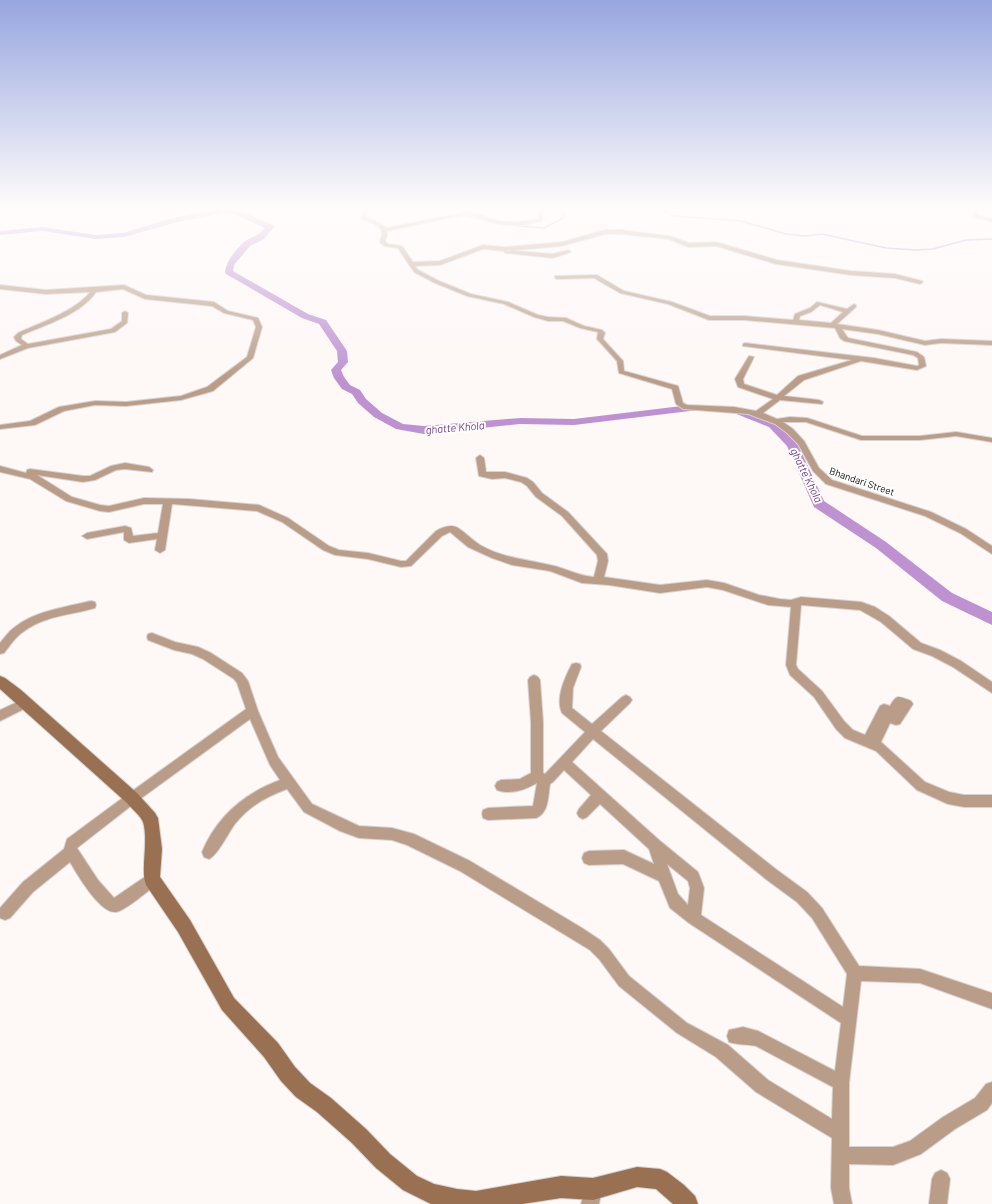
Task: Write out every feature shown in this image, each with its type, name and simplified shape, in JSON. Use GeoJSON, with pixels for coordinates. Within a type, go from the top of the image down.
{"type":"FeatureCollection","features":[{"type":"Feature","properties":{"kind":"street","name":"Bhandari Street"},"geometry":{"type":"LineString","coordinates":[[413,265],[416,271],[437,282],[469,295],[506,302],[536,316],[548,319],[564,319],[582,327],[600,331],[602,333],[600,339],[620,361],[621,372],[675,388],[680,404],[686,407],[738,409],[778,421],[793,433],[806,451],[818,473],[829,482],[912,507],[963,531],[992,551]]}},
{"type":"Feature","properties":{"kind":"street"},"geometry":{"type":"LineString","coordinates":[[798,265],[851,273],[895,276],[920,282]]}},
{"type":"Feature","properties":{"kind":"street"},"geometry":{"type":"LineString","coordinates":[[557,277],[595,276],[622,292],[670,303],[710,318],[796,322],[835,326],[878,332],[925,343],[941,341],[992,343]]}},
{"type":"Feature","properties":{"kind":"street"},"geometry":{"type":"LineString","coordinates":[[0,286],[46,292],[124,287],[145,297],[214,304],[226,312],[256,319],[259,327],[250,358],[210,388],[199,393],[181,398],[126,404],[95,403],[62,409],[32,423],[0,427]]}},
{"type":"Feature","properties":{"kind":"street"},"geometry":{"type":"LineString","coordinates":[[26,346],[18,340],[17,337],[20,334],[64,314],[89,299],[94,290]]}},
{"type":"Feature","properties":{"kind":"street"},"geometry":{"type":"LineString","coordinates":[[796,322],[797,315],[806,313],[820,303],[848,311]]}},
{"type":"Feature","properties":{"kind":"street"},"geometry":{"type":"LineString","coordinates":[[745,346],[885,362],[918,368],[923,366],[921,357],[915,353],[846,340],[843,338],[835,326],[837,318],[854,306]]}},
{"type":"Feature","properties":{"kind":"street"},"geometry":{"type":"LineString","coordinates":[[0,357],[26,346],[113,331],[125,322],[125,312]]}},
{"type":"Feature","properties":{"kind":"street"},"geometry":{"type":"LineString","coordinates":[[751,357],[739,378],[741,385],[778,398],[819,402]]}},
{"type":"Feature","properties":{"kind":"street"},"geometry":{"type":"LineString","coordinates":[[757,414],[801,378],[859,359]]}},
{"type":"Feature","properties":{"kind":"street"},"geometry":{"type":"LineString","coordinates":[[778,421],[794,419],[807,420],[861,438],[920,438],[956,434],[980,436],[992,440]]}},
{"type":"Feature","properties":{"kind":"street"},"geometry":{"type":"LineString","coordinates":[[480,458],[482,474],[492,476],[505,475],[524,480],[530,484],[539,495],[565,514],[602,554],[603,561],[598,581]]}},
{"type":"Feature","properties":{"kind":"street"},"geometry":{"type":"LineString","coordinates":[[1,470],[15,470],[83,479],[92,478],[114,468],[125,466],[149,470]]}},
{"type":"Feature","properties":{"kind":"street"},"geometry":{"type":"LineString","coordinates":[[1,470],[32,477],[69,499],[100,508],[109,509],[135,502],[168,502],[259,508],[290,523],[326,548],[338,553],[368,556],[404,565],[413,561],[438,533],[450,528],[455,530],[476,548],[499,557],[551,568],[580,579],[659,590],[673,589],[701,582],[730,588],[765,600],[785,604],[801,601],[861,606],[871,610],[885,619],[917,646],[936,653],[957,664],[992,688]]}},
{"type":"Feature","properties":{"kind":"street"},"geometry":{"type":"LineString","coordinates":[[160,550],[168,502]]}},
{"type":"Feature","properties":{"kind":"street"},"geometry":{"type":"LineString","coordinates":[[87,536],[125,529],[128,530],[129,540],[163,535]]}},
{"type":"Feature","properties":{"kind":"street"},"geometry":{"type":"LineString","coordinates":[[796,603],[791,665],[794,672],[818,694],[840,725],[849,734],[880,747],[921,786],[948,798],[964,801],[992,801]]}},
{"type":"Feature","properties":{"kind":"street"},"geometry":{"type":"LineString","coordinates":[[0,650],[7,641],[25,626],[64,611],[91,605]]}},
{"type":"Feature","properties":{"kind":"street"},"geometry":{"type":"LineString","coordinates":[[152,637],[174,646],[194,650],[207,656],[233,672],[242,681],[252,711],[274,761],[308,808],[345,827],[359,832],[392,834],[409,839],[465,866],[577,933],[595,945],[604,954],[624,981],[682,1028],[722,1051],[762,1086],[840,1134]]}},
{"type":"Feature","properties":{"kind":"street"},"geometry":{"type":"LineString","coordinates":[[576,667],[570,677],[566,710],[772,875],[802,897],[817,913],[855,973],[841,1083],[840,1188],[843,1204]]}},
{"type":"Feature","properties":{"kind":"street"},"geometry":{"type":"LineString","coordinates":[[488,814],[536,812],[539,810],[541,778],[536,765],[537,722],[534,680]]}},
{"type":"Feature","properties":{"kind":"street"},"geometry":{"type":"LineString","coordinates":[[0,682],[26,703],[132,798],[150,818],[154,849],[152,879],[184,926],[228,1004],[271,1050],[288,1074],[303,1090],[324,1105],[359,1136],[383,1161],[410,1183],[444,1201],[476,1202],[492,1200],[521,1192],[561,1187],[591,1197],[637,1177],[660,1179],[677,1192],[687,1204]]}},
{"type":"Feature","properties":{"kind":"street"},"geometry":{"type":"LineString","coordinates":[[501,786],[522,785],[541,778],[549,778],[593,731],[626,700]]}},
{"type":"Feature","properties":{"kind":"street"},"geometry":{"type":"LineString","coordinates":[[0,716],[26,703]]}},
{"type":"Feature","properties":{"kind":"street"},"geometry":{"type":"LineString","coordinates":[[152,879],[117,905],[114,905],[107,901],[99,892],[71,852],[70,848],[72,844],[132,798],[150,787],[252,711]]}},
{"type":"Feature","properties":{"kind":"street"},"geometry":{"type":"LineString","coordinates":[[564,762],[654,845],[693,877],[697,888],[694,918]]}},
{"type":"Feature","properties":{"kind":"street"},"geometry":{"type":"LineString","coordinates":[[209,852],[226,824],[242,807],[260,794],[289,782]]}},
{"type":"Feature","properties":{"kind":"street"},"geometry":{"type":"LineString","coordinates":[[584,812],[600,795]]}},
{"type":"Feature","properties":{"kind":"street"},"geometry":{"type":"LineString","coordinates":[[654,845],[675,903],[694,918],[848,1019]]}},
{"type":"Feature","properties":{"kind":"street"},"geometry":{"type":"LineString","coordinates":[[5,913],[28,887],[71,852]]}},
{"type":"Feature","properties":{"kind":"street"},"geometry":{"type":"LineString","coordinates":[[588,858],[624,857],[664,876]]}},
{"type":"Feature","properties":{"kind":"street"},"geometry":{"type":"LineString","coordinates":[[855,973],[920,976],[992,1001]]}},
{"type":"Feature","properties":{"kind":"street"},"geometry":{"type":"LineString","coordinates":[[735,1036],[743,1035],[758,1039],[841,1083]]}},
{"type":"Feature","properties":{"kind":"street"},"geometry":{"type":"LineString","coordinates":[[840,1155],[893,1156],[915,1148],[949,1123],[981,1104],[992,1090]]}},
{"type":"Feature","properties":{"kind":"street"},"geometry":{"type":"LineString","coordinates":[[938,1204],[941,1179]]}},
{"type":"Feature","properties":{"kind":"waterway","name":"ghatte Khola"},"geometry":{"type":"LineString","coordinates":[[230,265],[229,272],[305,316],[323,322],[342,351],[343,362],[336,370],[339,378],[346,387],[356,392],[362,401],[378,415],[400,427],[424,430],[520,421],[574,422],[690,408],[703,409]]}},
{"type":"Feature","properties":{"kind":"waterway","name":"ghatte Khola"},"geometry":{"type":"LineString","coordinates":[[725,410],[735,410],[773,425],[792,445],[819,504],[881,545],[947,597],[992,619]]}}]}
